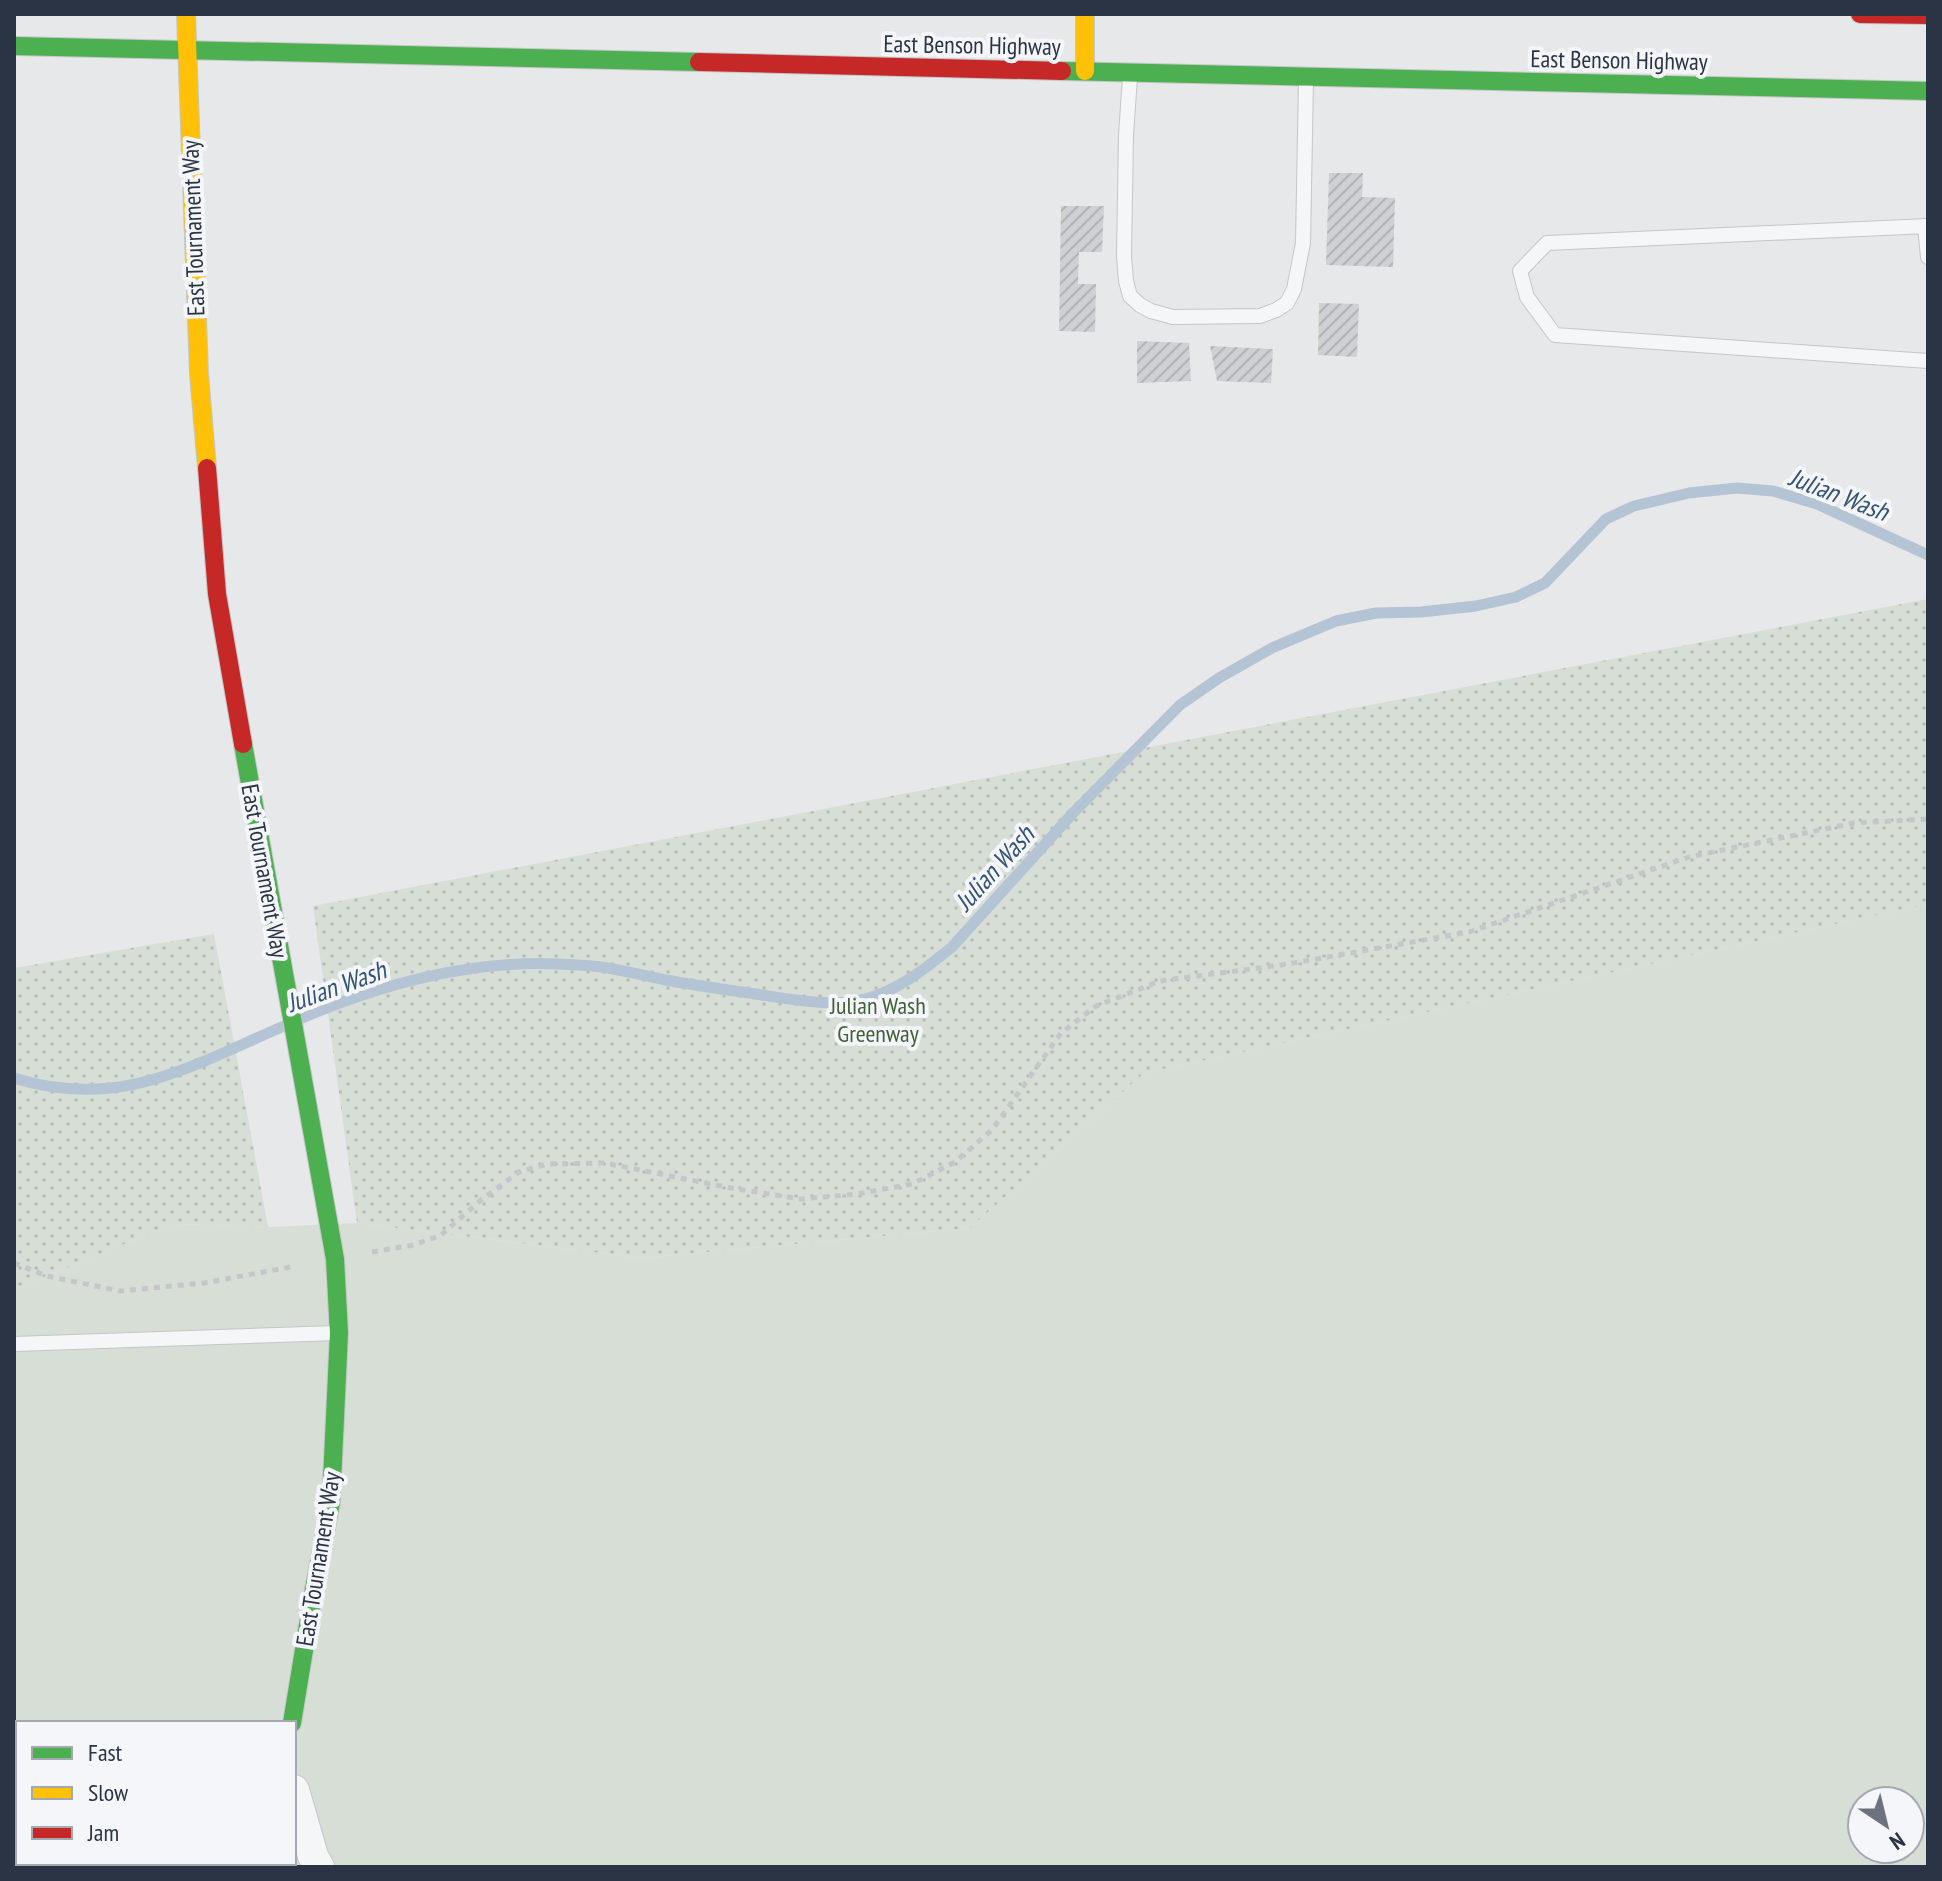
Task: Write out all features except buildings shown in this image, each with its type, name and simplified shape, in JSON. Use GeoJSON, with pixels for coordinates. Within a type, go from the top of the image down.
{"type":"FeatureCollection","features":[{"type":"Feature","properties":{"kind":"main road","name":"East Tournament Way"},"geometry":{"type":"LineString","coordinates":[[186,14],[199,374],[217,594],[335,1259],[339,1333],[331,1502],[292,1721]]}},
{"type":"Feature","properties":{"kind":"main road"},"geometry":{"type":"LineString","coordinates":[[1085,14],[1085,71]]}},
{"type":"Feature","properties":{"kind":"main road"},"geometry":{"type":"LineString","coordinates":[[1860,14],[1928,15]]}},
{"type":"Feature","properties":{"kind":"main road","name":"East Benson Highway"},"geometry":{"type":"LineString","coordinates":[[14,46],[1928,91]]}},
{"type":"Feature","properties":{"kind":"street"},"geometry":{"type":"LineString","coordinates":[[296,1797],[319,1867]]}},
{"type":"Feature","properties":{"kind":"lane"},"geometry":{"type":"LineString","coordinates":[[1130,72],[1126,135],[1126,281],[1130,296],[1140,305],[1173,317],[1260,316],[1287,303],[1294,289],[1303,243],[1306,77]]}},
{"type":"Feature","properties":{"kind":"lane"},"geometry":{"type":"LineString","coordinates":[[1928,257],[1926,226],[1547,243],[1520,271],[1527,297],[1555,335],[1928,361]]}},
{"type":"Feature","properties":{"kind":"lane"},"geometry":{"type":"LineString","coordinates":[[14,1344],[339,1333]]}},
{"type":"Feature","properties":{"kind":"path"},"geometry":{"type":"LineString","coordinates":[[14,1263],[47,1276],[120,1291],[204,1283],[413,1245],[441,1235],[519,1172],[547,1164],[605,1163],[801,1199],[857,1194],[912,1184],[955,1162],[992,1130],[1061,1033],[1096,1006],[1160,981],[1288,964],[1469,932],[1689,857],[1854,823],[1928,819]]}},
{"type":"Feature","properties":{"kind":"green space","name":"Julian Wash Greenway"},"geometry":{"type":"Polygon","coordinates":[[[1928,599],[1928,904],[1144,1073],[970,1228],[642,1258],[357,1223],[313,906],[1928,599]]]}},
{"type":"Feature","properties":{"kind":"green space"},"geometry":{"type":"Polygon","coordinates":[[[1928,904],[1928,1867],[14,1867],[14,1289],[173,1224],[268,1227],[357,1223],[642,1258],[970,1228],[1144,1073],[1928,904]]]}},
{"type":"Feature","properties":{"kind":"green space"},"geometry":{"type":"Polygon","coordinates":[[[214,934],[268,1227],[173,1224],[14,1289],[14,968],[214,934]]]}},
{"type":"Feature","properties":{"kind":"waterway","name":"Julian Wash"},"geometry":{"type":"LineString","coordinates":[[300,1019],[362,995],[426,977],[459,970],[526,964],[601,967],[800,1001],[827,1003],[865,999],[900,985],[952,947],[1074,812],[1180,705],[1219,678],[1272,648],[1336,621],[1376,613],[1476,606],[1516,597],[1545,583],[1606,519],[1634,506],[1689,493],[1737,488],[1773,491],[1817,504],[1928,555]]}},
{"type":"Feature","properties":{"kind":"waterway","name":"Julian Wash"},"geometry":{"type":"LineString","coordinates":[[14,1078],[52,1087],[121,1087],[185,1069],[284,1026]]}},
{"type":"Feature","properties":{"kind":"traffic: fast"},"geometry":{"type":"LineString","coordinates":[[14,46],[699,62]]}},
{"type":"Feature","properties":{"kind":"traffic: fast"},"geometry":{"type":"LineString","coordinates":[[1062,71],[1928,91]]}},
{"type":"Feature","properties":{"kind":"traffic: fast"},"geometry":{"type":"LineString","coordinates":[[243,744],[335,1259],[339,1333],[331,1502],[292,1721]]}},
{"type":"Feature","properties":{"kind":"traffic: slow"},"geometry":{"type":"LineString","coordinates":[[186,14],[199,374],[207,468]]}},
{"type":"Feature","properties":{"kind":"traffic: slow"},"geometry":{"type":"LineString","coordinates":[[1085,14],[1085,71]]}},
{"type":"Feature","properties":{"kind":"traffic: jam"},"geometry":{"type":"LineString","coordinates":[[1860,14],[1928,15]]}},
{"type":"Feature","properties":{"kind":"traffic: jam"},"geometry":{"type":"LineString","coordinates":[[699,62],[1062,71]]}},
{"type":"Feature","properties":{"kind":"traffic: jam"},"geometry":{"type":"LineString","coordinates":[[207,468],[217,594],[243,744]]}}]}
